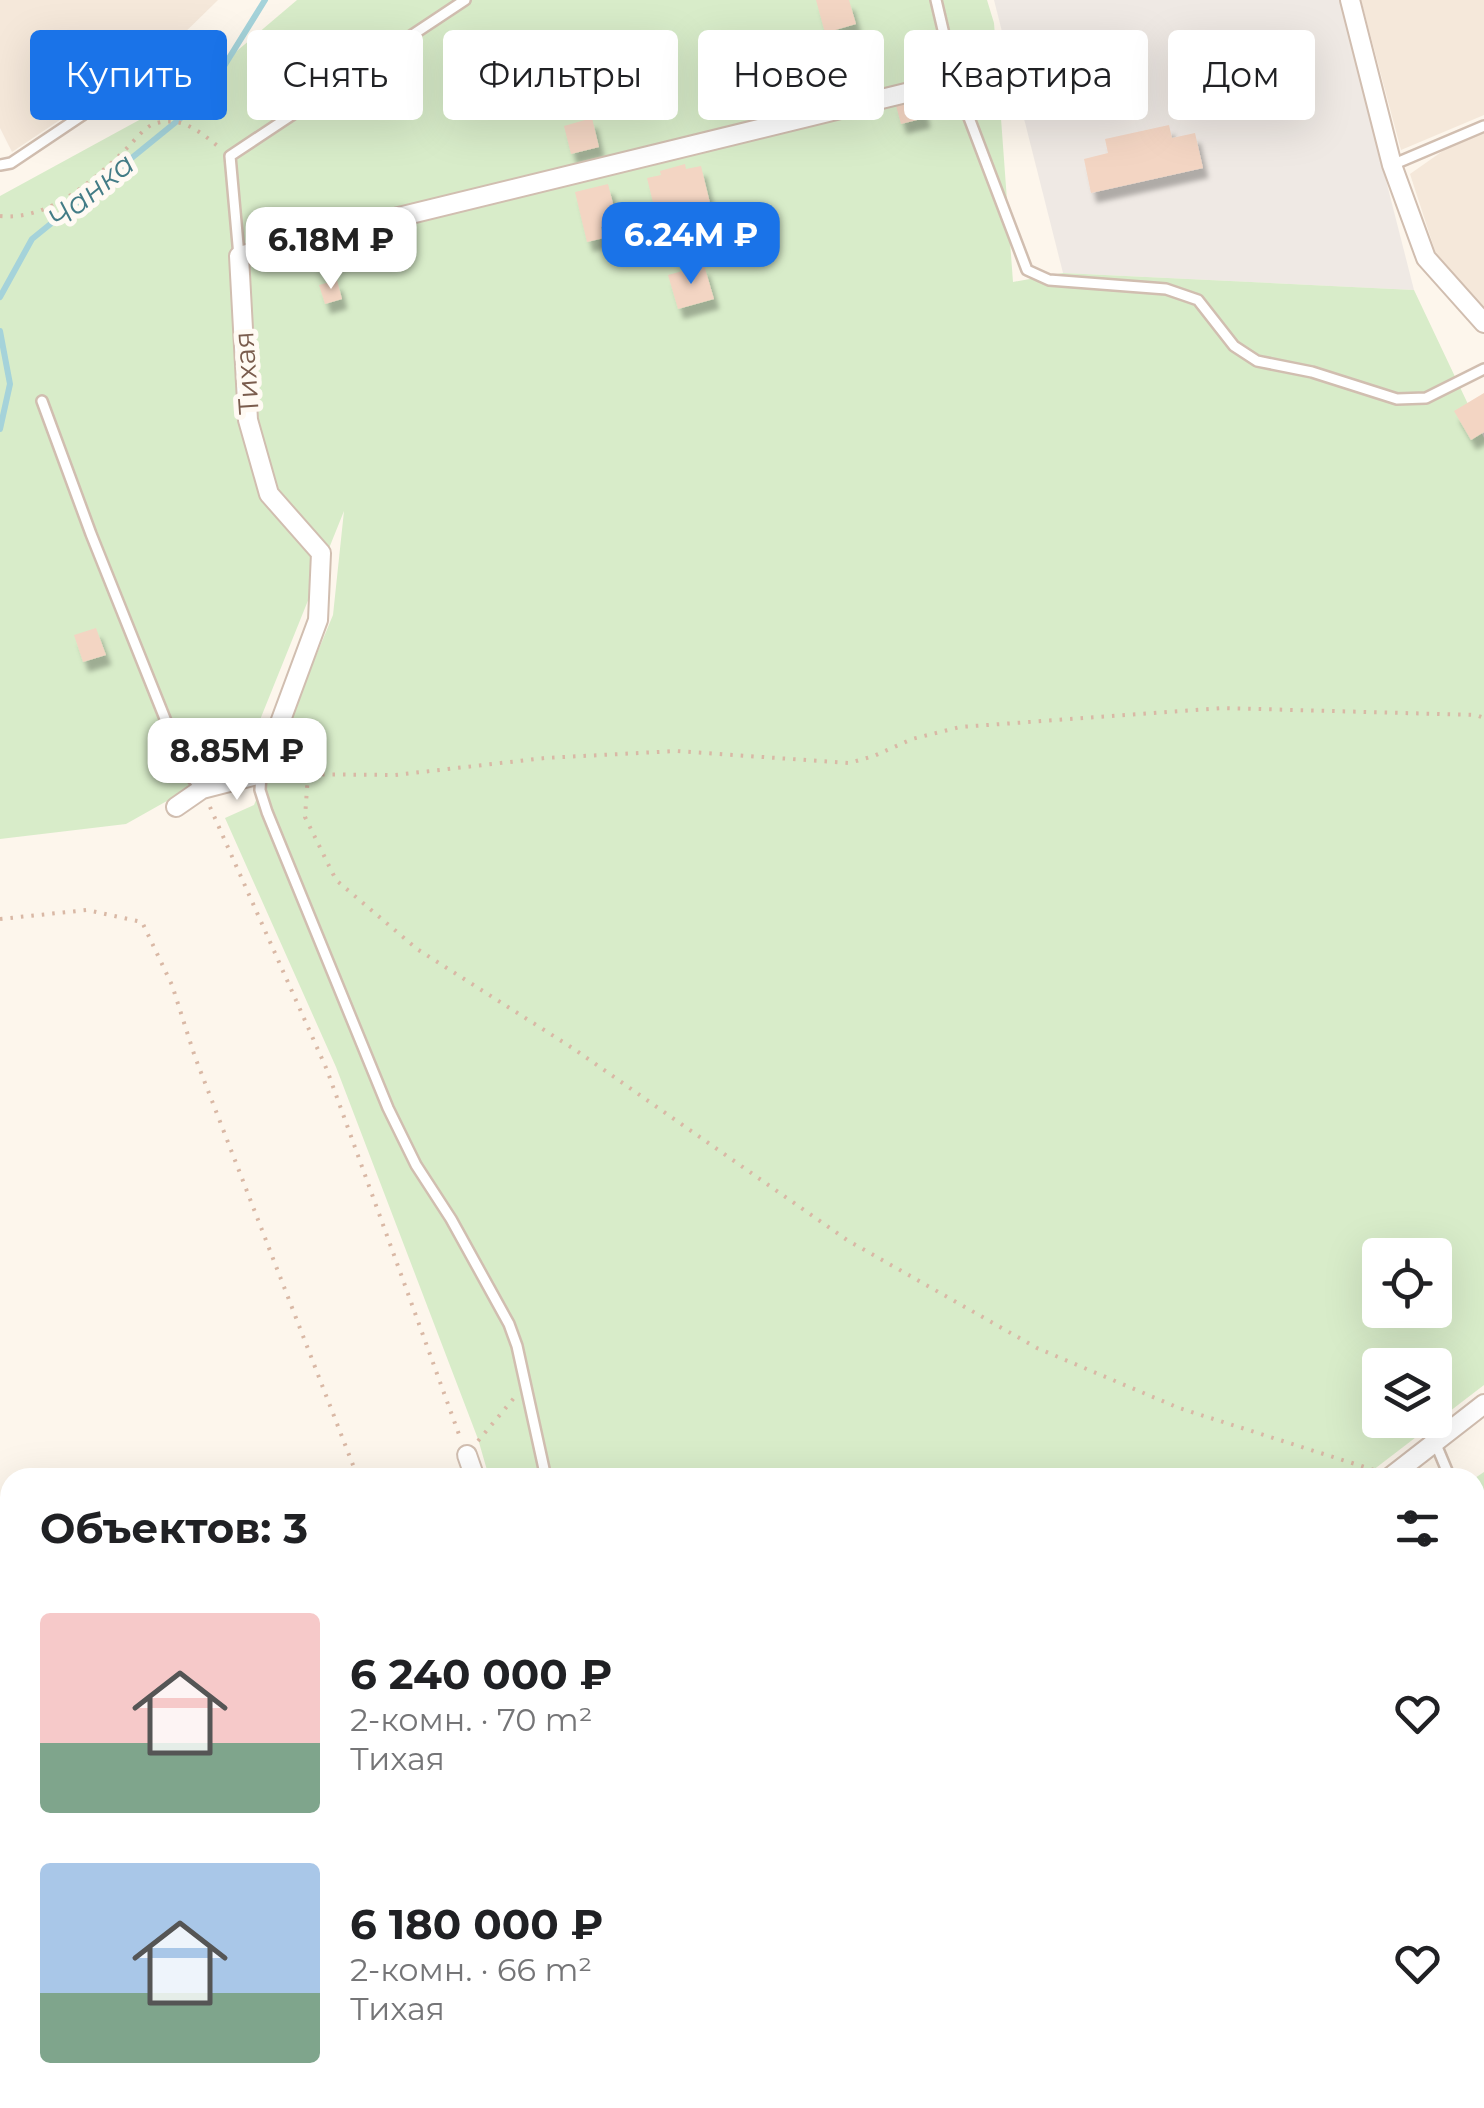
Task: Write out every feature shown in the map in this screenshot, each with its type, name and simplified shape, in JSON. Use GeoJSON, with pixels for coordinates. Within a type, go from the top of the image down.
{"type":"FeatureCollection","features":[{"type":"Feature","properties":{"kind":"street"},"geometry":{"type":"LineString","coordinates":[[1350,0],[1392,165],[1426,258],[1484,323]]}},
{"type":"Feature","properties":{"kind":"street"},"geometry":{"type":"LineString","coordinates":[[239,256],[904,94]]}},
{"type":"Feature","properties":{"kind":"street","name":"Тихая"},"geometry":{"type":"LineString","coordinates":[[239,256],[248,420],[268,494],[320,553],[318,620],[260,774]]}},
{"type":"Feature","properties":{"kind":"street"},"geometry":{"type":"LineString","coordinates":[[176,808],[202,790],[260,774]]}},
{"type":"Feature","properties":{"kind":"street"},"geometry":{"type":"LineString","coordinates":[[1401,1468],[1484,1404]]}},
{"type":"Feature","properties":{"kind":"street"},"geometry":{"type":"LineString","coordinates":[[467,1455],[472,1468]]}},
{"type":"Feature","properties":{"kind":"lane"},"geometry":{"type":"LineString","coordinates":[[239,256],[230,156],[465,0]]}},
{"type":"Feature","properties":{"kind":"lane"},"geometry":{"type":"LineString","coordinates":[[936,0],[943,30]]}},
{"type":"Feature","properties":{"kind":"lane"},"geometry":{"type":"LineString","coordinates":[[0,166],[11,163],[75,120]]}},
{"type":"Feature","properties":{"kind":"lane"},"geometry":{"type":"LineString","coordinates":[[970,120],[1026,270],[1049,280],[1166,289],[1198,300],[1234,346],[1257,360],[1312,372],[1397,400],[1426,398],[1484,368]]}},
{"type":"Feature","properties":{"kind":"lane"},"geometry":{"type":"LineString","coordinates":[[1392,165],[1484,126]]}},
{"type":"Feature","properties":{"kind":"lane"},"geometry":{"type":"LineString","coordinates":[[42,401],[186,771],[202,790]]}},
{"type":"Feature","properties":{"kind":"lane"},"geometry":{"type":"LineString","coordinates":[[260,774],[260,790],[268,812],[388,1108],[509,1324],[544,1468]]}},
{"type":"Feature","properties":{"kind":"lane"},"geometry":{"type":"LineString","coordinates":[[1435,1442],[1446,1468]]}},
{"type":"Feature","properties":{"kind":"path"},"geometry":{"type":"LineString","coordinates":[[0,216],[41,213],[75,191],[152,123],[172,121],[194,128],[230,156]]}},
{"type":"Feature","properties":{"kind":"path"},"geometry":{"type":"LineString","coordinates":[[260,774],[395,775],[545,758],[676,751],[849,763],[960,726],[1222,708],[1484,718]]}},
{"type":"Feature","properties":{"kind":"path"},"geometry":{"type":"LineString","coordinates":[[308,775],[305,817],[336,880],[417,949],[574,1049],[847,1240],[1037,1348],[1180,1408],[1365,1468]]}},
{"type":"Feature","properties":{"kind":"path"},"geometry":{"type":"LineString","coordinates":[[202,790],[327,1070],[467,1455],[525,1386]]}},
{"type":"Feature","properties":{"kind":"path"},"geometry":{"type":"LineString","coordinates":[[0,919],[87,910],[142,922],[172,985],[195,1057],[354,1468]]}},
{"type":"Feature","properties":{"kind":"shaded area"},"geometry":{"type":"Polygon","coordinates":[[[0,0],[218,0],[187,30],[30,30],[30,120],[60,120],[12,152],[0,128],[0,0]]]}},
{"type":"Feature","properties":{"kind":"shaded area"},"geometry":{"type":"Polygon","coordinates":[[[994,0],[1340,0],[1414,290],[1063,273],[1024,120],[1148,120],[1148,30],[1002,30],[994,0]]]}},
{"type":"Feature","properties":{"kind":"shaded area"},"geometry":{"type":"Polygon","coordinates":[[[1361,0],[1484,0],[1484,115],[1401,150],[1361,0]]]}},
{"type":"Feature","properties":{"kind":"shaded area"},"geometry":{"type":"Polygon","coordinates":[[[1484,132],[1484,308],[1436,254],[1410,174],[1447,148],[1484,132]]]}},
{"type":"Feature","properties":{"kind":"green space"},"geometry":{"type":"Polygon","coordinates":[[[297,0],[987,0],[995,30],[904,30],[904,120],[1001,120],[1013,282],[1063,273],[1414,290],[1484,438],[1484,1385],[1452,1410],[1452,1348],[1362,1348],[1362,1438],[1415,1438],[1376,1468],[486,1468],[336,1067],[225,818],[254,805],[333,615],[344,511],[245,757],[126,824],[0,839],[0,196],[139,120],[227,120],[227,59],[247,42],[247,120],[423,120],[423,30],[262,30],[297,0]]]}},
{"type":"Feature","properties":{"kind":"building"},"geometry":{"type":"Polygon","coordinates":[[[816,0],[849,0],[856,24],[824,30],[816,0]]]}},
{"type":"Feature","properties":{"kind":"building"},"geometry":{"type":"Polygon","coordinates":[[[904,100],[904,120],[917,120],[901,124],[895,102],[904,100]]]}},
{"type":"Feature","properties":{"kind":"building"},"geometry":{"type":"Polygon","coordinates":[[[592,120],[599,147],[571,154],[564,126],[592,120]]]}},
{"type":"Feature","properties":{"kind":"building"},"geometry":{"type":"Polygon","coordinates":[[[1169,125],[1172,138],[1195,133],[1203,168],[1091,193],[1084,159],[1108,153],[1105,139],[1169,125]]]}},
{"type":"Feature","properties":{"kind":"building"},"geometry":{"type":"Polygon","coordinates":[[[685,164],[686,169],[701,166],[711,207],[684,214],[683,208],[656,215],[647,178],[685,164]]]}},
{"type":"Feature","properties":{"kind":"building"},"geometry":{"type":"Polygon","coordinates":[[[608,184],[618,223],[601,227],[604,238],[587,242],[575,192],[608,184]]]}},
{"type":"Feature","properties":{"kind":"building"},"geometry":{"type":"Polygon","coordinates":[[[704,265],[714,299],[678,309],[668,275],[704,265]]]}},
{"type":"Feature","properties":{"kind":"building"},"geometry":{"type":"Polygon","coordinates":[[[337,280],[342,299],[325,304],[319,285],[337,280]]]}},
{"type":"Feature","properties":{"kind":"building"},"geometry":{"type":"Polygon","coordinates":[[[1484,393],[1484,432],[1471,440],[1454,411],[1484,393]]]}},
{"type":"Feature","properties":{"kind":"building"},"geometry":{"type":"Polygon","coordinates":[[[96,628],[106,655],[83,662],[74,635],[96,628]]]}},
{"type":"Feature","properties":{"kind":"waterway","name":"Чанка"},"geometry":{"type":"LineString","coordinates":[[0,297],[32,239],[203,100],[265,0]]}},
{"type":"Feature","properties":{"kind":"waterway","name":"Чанка"},"geometry":{"type":"LineString","coordinates":[[0,331],[10,384],[0,429]]}}]}
